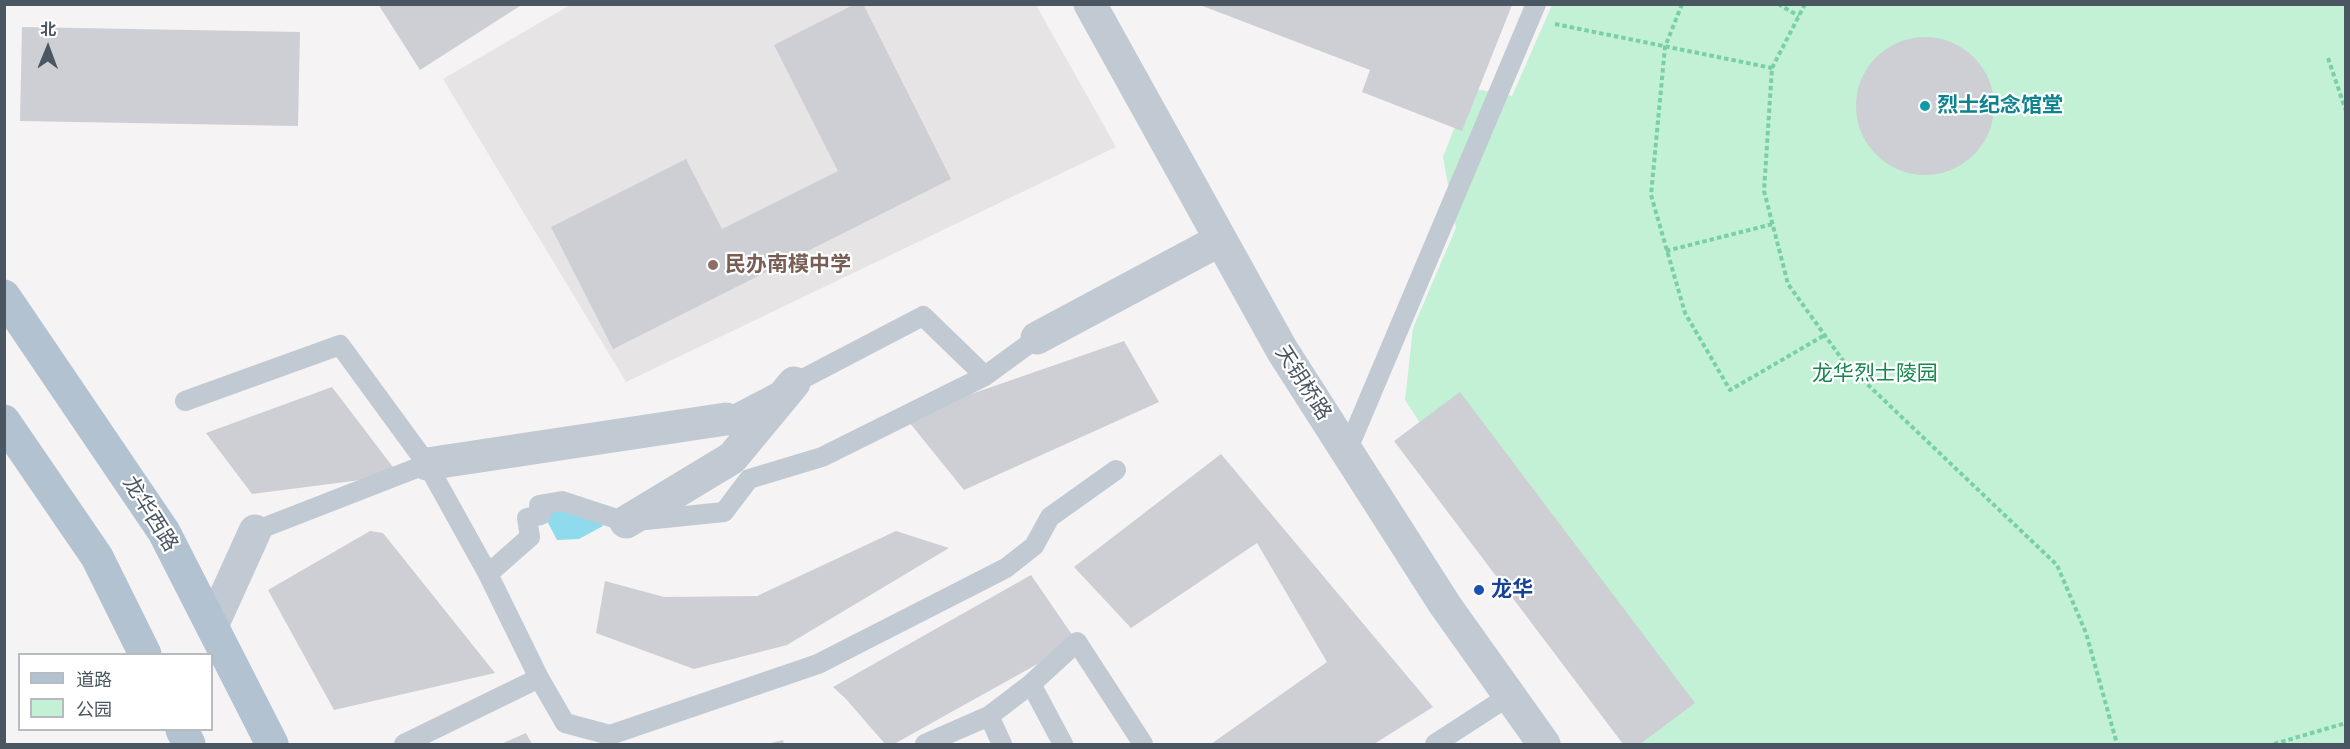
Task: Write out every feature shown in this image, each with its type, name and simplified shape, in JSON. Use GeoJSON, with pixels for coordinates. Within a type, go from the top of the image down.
{"type":"FeatureCollection","features":[{"type":"Feature","properties":{"kind":"main road","name":"龙华西路"},"geometry":{"type":"LineString","coordinates":[[4,296],[164,532],[272,744]]}},
{"type":"Feature","properties":{"kind":"main road"},"geometry":{"type":"LineString","coordinates":[[4,421],[97,557],[145,653]]}},
{"type":"Feature","properties":{"kind":"street","name":"天钥桥路"},"geometry":{"type":"LineString","coordinates":[[1090,4],[1272,333],[1444,605],[1544,744]]}},
{"type":"Feature","properties":{"kind":"street"},"geometry":{"type":"LineString","coordinates":[[1037,338],[1220,240]]}},
{"type":"Feature","properties":{"kind":"street"},"geometry":{"type":"LineString","coordinates":[[626,522],[732,458],[794,383]]}},
{"type":"Feature","properties":{"kind":"street"},"geometry":{"type":"LineString","coordinates":[[427,464],[726,419]]}},
{"type":"Feature","properties":{"kind":"street"},"geometry":{"type":"LineString","coordinates":[[212,626],[255,531]]}},
{"type":"Feature","properties":{"kind":"lane"},"geometry":{"type":"LineString","coordinates":[[1347,451],[1533,11]]}},
{"type":"Feature","properties":{"kind":"lane"},"geometry":{"type":"LineString","coordinates":[[726,419],[923,316],[985,376]]}},
{"type":"Feature","properties":{"kind":"lane"},"geometry":{"type":"LineString","coordinates":[[488,574],[530,537],[527,518],[541,515],[539,505],[562,501],[626,522],[724,512],[749,479],[822,457],[985,376],[1037,338]]}},
{"type":"Feature","properties":{"kind":"lane"},"geometry":{"type":"LineString","coordinates":[[185,401],[340,345],[427,464],[488,574],[539,678],[565,723],[610,735],[818,664],[1006,567],[1034,546],[1050,517],[1116,470]]}},
{"type":"Feature","properties":{"kind":"lane"},"geometry":{"type":"LineString","coordinates":[[255,531],[427,464]]}},
{"type":"Feature","properties":{"kind":"lane"},"geometry":{"type":"LineString","coordinates":[[925,744],[989,716],[1031,684],[1077,642],[1143,744]]}},
{"type":"Feature","properties":{"kind":"lane"},"geometry":{"type":"LineString","coordinates":[[404,744],[539,678]]}},
{"type":"Feature","properties":{"kind":"lane"},"geometry":{"type":"LineString","coordinates":[[1031,684],[1063,744]]}},
{"type":"Feature","properties":{"kind":"lane"},"geometry":{"type":"LineString","coordinates":[[1435,744],[1509,696]]}},
{"type":"Feature","properties":{"kind":"lane"},"geometry":{"type":"LineString","coordinates":[[989,716],[1002,744]]}},
{"type":"Feature","properties":{"kind":"path"},"geometry":{"type":"LineString","coordinates":[[1682,4],[1665,46],[1651,195],[1685,313],[1730,390],[1825,335]]}},
{"type":"Feature","properties":{"kind":"path"},"geometry":{"type":"LineString","coordinates":[[1778,4],[1799,16]]}},
{"type":"Feature","properties":{"kind":"path"},"geometry":{"type":"LineString","coordinates":[[1805,4],[1772,69],[1764,191],[1788,284],[1844,362],[2057,565],[2086,633],[2117,744]]}},
{"type":"Feature","properties":{"kind":"path"},"geometry":{"type":"LineString","coordinates":[[1533,11],[1665,46],[1772,69]]}},
{"type":"Feature","properties":{"kind":"path"},"geometry":{"type":"LineString","coordinates":[[2328,58],[2346,111]]}},
{"type":"Feature","properties":{"kind":"path"},"geometry":{"type":"LineString","coordinates":[[1666,251],[1773,224]]}},
{"type":"Feature","properties":{"kind":"path"},"geometry":{"type":"LineString","coordinates":[[2274,744],[2346,723]]}},
{"type":"Feature","properties":{"kind":"shaded area","name":"民办南模中学"},"geometry":{"type":"Polygon","coordinates":[[[570,5],[1036,5],[1116,147],[626,382],[443,79],[570,5]]]}},
{"type":"Feature","properties":{"kind":"green space","name":"龙华烈士陵园"},"geometry":{"type":"Polygon","coordinates":[[[1552,5],[2345,5],[2345,744],[1631,744],[1405,400],[1413,328],[1456,228],[1443,157],[1470,88],[1512,96],[1552,5]]]}},
{"type":"Feature","properties":{"kind":"water"},"geometry":{"type":"Polygon","coordinates":[[[553,510],[597,515],[603,526],[579,539],[557,540],[545,517],[553,510]]]}},
{"type":"Feature","properties":{"kind":"building"},"geometry":{"type":"Polygon","coordinates":[[[378,4],[523,4],[420,70],[378,4]]]}},
{"type":"Feature","properties":{"kind":"building"},"geometry":{"type":"Polygon","coordinates":[[[855,4],[863,4],[951,179],[613,349],[551,227],[686,159],[722,229],[838,171],[774,45],[855,4]]]}},
{"type":"Feature","properties":{"kind":"building"},"geometry":{"type":"Polygon","coordinates":[[[1200,5],[1512,5],[1462,131],[1362,92],[1370,70],[1200,5]]]}},
{"type":"Feature","properties":{"kind":"building"},"geometry":{"type":"Polygon","coordinates":[[[22,27],[300,32],[298,126],[20,121],[22,27]]]}},
{"type":"Feature","properties":{"kind":"building","name":"烈士纪念馆堂"},"geometry":{"type":"Polygon","coordinates":[[[1925,37],[1951,42],[1974,57],[1989,80],[1994,106],[1989,132],[1974,155],[1951,170],[1925,175],[1899,170],[1876,155],[1861,132],[1856,106],[1861,80],[1876,57],[1899,42],[1925,37]]]}},
{"type":"Feature","properties":{"kind":"building"},"geometry":{"type":"Polygon","coordinates":[[[1124,341],[1159,402],[964,490],[905,417],[1124,341]]]}},
{"type":"Feature","properties":{"kind":"building"},"geometry":{"type":"Polygon","coordinates":[[[332,387],[399,475],[252,494],[206,433],[332,387]]]}},
{"type":"Feature","properties":{"kind":"building"},"geometry":{"type":"Polygon","coordinates":[[[1460,392],[1695,703],[1640,744],[1623,744],[1394,441],[1460,392]]]}},
{"type":"Feature","properties":{"kind":"building"},"geometry":{"type":"Polygon","coordinates":[[[1221,454],[1433,707],[1374,744],[1211,744],[1327,662],[1257,543],[1131,628],[1074,567],[1221,454]]]}},
{"type":"Feature","properties":{"kind":"building"},"geometry":{"type":"Polygon","coordinates":[[[370,531],[383,533],[495,673],[334,710],[268,590],[370,531]]]}},
{"type":"Feature","properties":{"kind":"building"},"geometry":{"type":"Polygon","coordinates":[[[896,531],[949,548],[787,645],[694,669],[596,633],[605,581],[664,597],[757,596],[896,531]]]}},
{"type":"Feature","properties":{"kind":"building"},"geometry":{"type":"Polygon","coordinates":[[[1031,575],[1077,642],[894,744],[885,744],[833,687],[1031,575]]]}},
{"type":"Feature","properties":{"kind":"building"},"geometry":{"type":"Polygon","coordinates":[[[526,733],[532,744],[501,744],[526,733]]]}},
{"type":"Feature","properties":{"kind":"building"},"geometry":{"type":"Polygon","coordinates":[[[783,740],[784,744],[767,744],[783,740]]]}},
{"type":"Feature","properties":{"kind":"place","name":"烈士纪念馆堂"},"geometry":{"type":"Point","coordinates":[1925,106]}},
{"type":"Feature","properties":{"kind":"place","name":"民办南模中学"},"geometry":{"type":"Point","coordinates":[713,265]}},
{"type":"Feature","properties":{"kind":"place","name":"龙华"},"geometry":{"type":"Point","coordinates":[1479,590]}}]}
